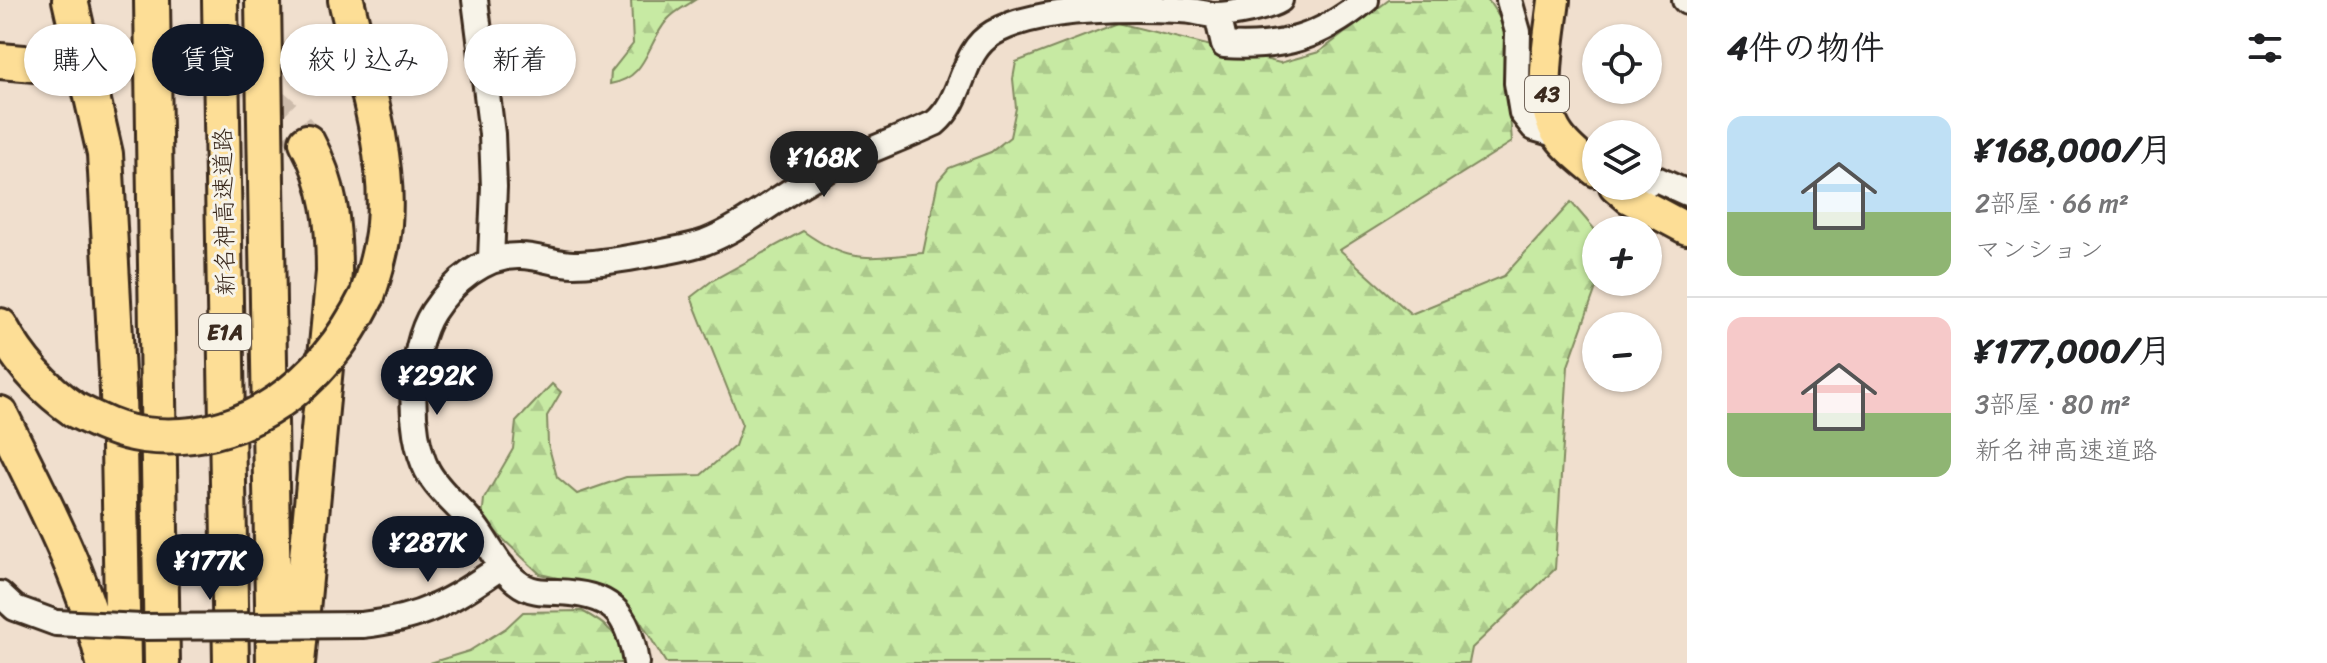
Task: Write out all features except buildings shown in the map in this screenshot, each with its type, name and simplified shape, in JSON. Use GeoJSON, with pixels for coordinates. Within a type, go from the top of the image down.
{"type":"FeatureCollection","features":[{"type":"Feature","properties":{"kind":"highway"},"geometry":{"type":"LineString","coordinates":[[70,0],[105,154],[118,377],[123,663]]}},
{"type":"Feature","properties":{"kind":"highway"},"geometry":{"type":"LineString","coordinates":[[152,0],[162,663]]}},
{"type":"Feature","properties":{"kind":"highway","name":"新名神高速道路"},"geometry":{"type":"LineString","coordinates":[[220,0],[231,663]]}},
{"type":"Feature","properties":{"kind":"highway"},"geometry":{"type":"LineString","coordinates":[[263,0],[274,663]]}},
{"type":"Feature","properties":{"kind":"highway"},"geometry":{"type":"LineString","coordinates":[[0,326],[30,372],[52,395],[109,426],[131,432],[178,436],[213,431],[251,418],[282,400],[310,378],[351,328],[367,296],[378,262],[384,224],[385,186],[379,144],[346,0]]}},
{"type":"Feature","properties":{"kind":"highway"},"geometry":{"type":"LineString","coordinates":[[0,61],[24,63]]}},
{"type":"Feature","properties":{"kind":"highway"},"geometry":{"type":"LineString","coordinates":[[297,663],[334,272],[332,215],[327,187],[307,142]]}},
{"type":"Feature","properties":{"kind":"highway"},"geometry":{"type":"LineString","coordinates":[[0,414],[60,536],[84,594],[104,663]]}},
{"type":"Feature","properties":{"kind":"main road","name":"43"},"geometry":{"type":"LineString","coordinates":[[1554,0],[1546,74],[1548,107],[1558,135],[1582,158]]}},
{"type":"Feature","properties":{"kind":"main road"},"geometry":{"type":"LineString","coordinates":[[1650,200],[1687,229]]}},
{"type":"Feature","properties":{"kind":"street"},"geometry":{"type":"LineString","coordinates":[[475,0],[492,134],[494,187],[491,260]]}},
{"type":"Feature","properties":{"kind":"street"},"geometry":{"type":"LineString","coordinates":[[636,663],[633,643],[618,612],[603,600],[586,593],[535,591],[518,583],[427,471],[418,447],[412,415],[426,323],[443,298],[467,275],[491,260],[520,256],[572,264],[607,261],[705,242],[772,205],[809,180],[935,123],[948,112],[957,97],[971,53],[993,33],[1024,22],[1074,11],[1182,10],[1217,15],[1272,5],[1280,0]]}},
{"type":"Feature","properties":{"kind":"street"},"geometry":{"type":"LineString","coordinates":[[1217,15],[1224,45],[1270,45],[1326,29],[1366,0]]}},
{"type":"Feature","properties":{"kind":"street"},"geometry":{"type":"LineString","coordinates":[[1509,0],[1518,32],[1517,83],[1522,113],[1534,128],[1558,135]]}},
{"type":"Feature","properties":{"kind":"street"},"geometry":{"type":"LineString","coordinates":[[1662,182],[1687,193]]}},
{"type":"Feature","properties":{"kind":"street"},"geometry":{"type":"LineString","coordinates":[[0,594],[15,608],[56,623],[142,627],[362,625],[396,622],[428,611],[459,596],[502,566]]}},
{"type":"Feature","properties":{"kind":"green space"},"geometry":{"type":"Polygon","coordinates":[[[631,0],[695,0],[668,19],[632,75],[610,84],[611,72],[633,44],[631,0]]]}},
{"type":"Feature","properties":{"kind":"green space"},"geometry":{"type":"Polygon","coordinates":[[[1389,0],[1488,0],[1503,23],[1512,142],[1340,250],[1411,314],[1504,276],[1571,202],[1583,216],[1582,296],[1593,296],[1587,312],[1582,312],[1582,327],[1568,366],[1555,569],[1472,648],[1469,663],[666,663],[639,619],[618,595],[540,574],[482,519],[484,499],[513,449],[516,422],[552,384],[561,392],[547,416],[548,444],[557,477],[577,494],[626,477],[701,475],[735,446],[742,425],[691,297],[713,280],[803,231],[834,249],[860,257],[923,253],[938,181],[949,168],[991,152],[1010,137],[1016,108],[1013,79],[1016,62],[1118,23],[1280,63],[1319,52],[1389,0]]]}},
{"type":"Feature","properties":{"kind":"green space"},"geometry":{"type":"Polygon","coordinates":[[[582,611],[617,638],[624,663],[430,663],[469,651],[506,628],[523,612],[582,611]]]}},
{"type":"Feature","properties":{"kind":"tunnel"},"geometry":{"type":"LineString","coordinates":[[136,65],[196,70],[226,78],[255,91],[282,112],[307,142]]}}]}
